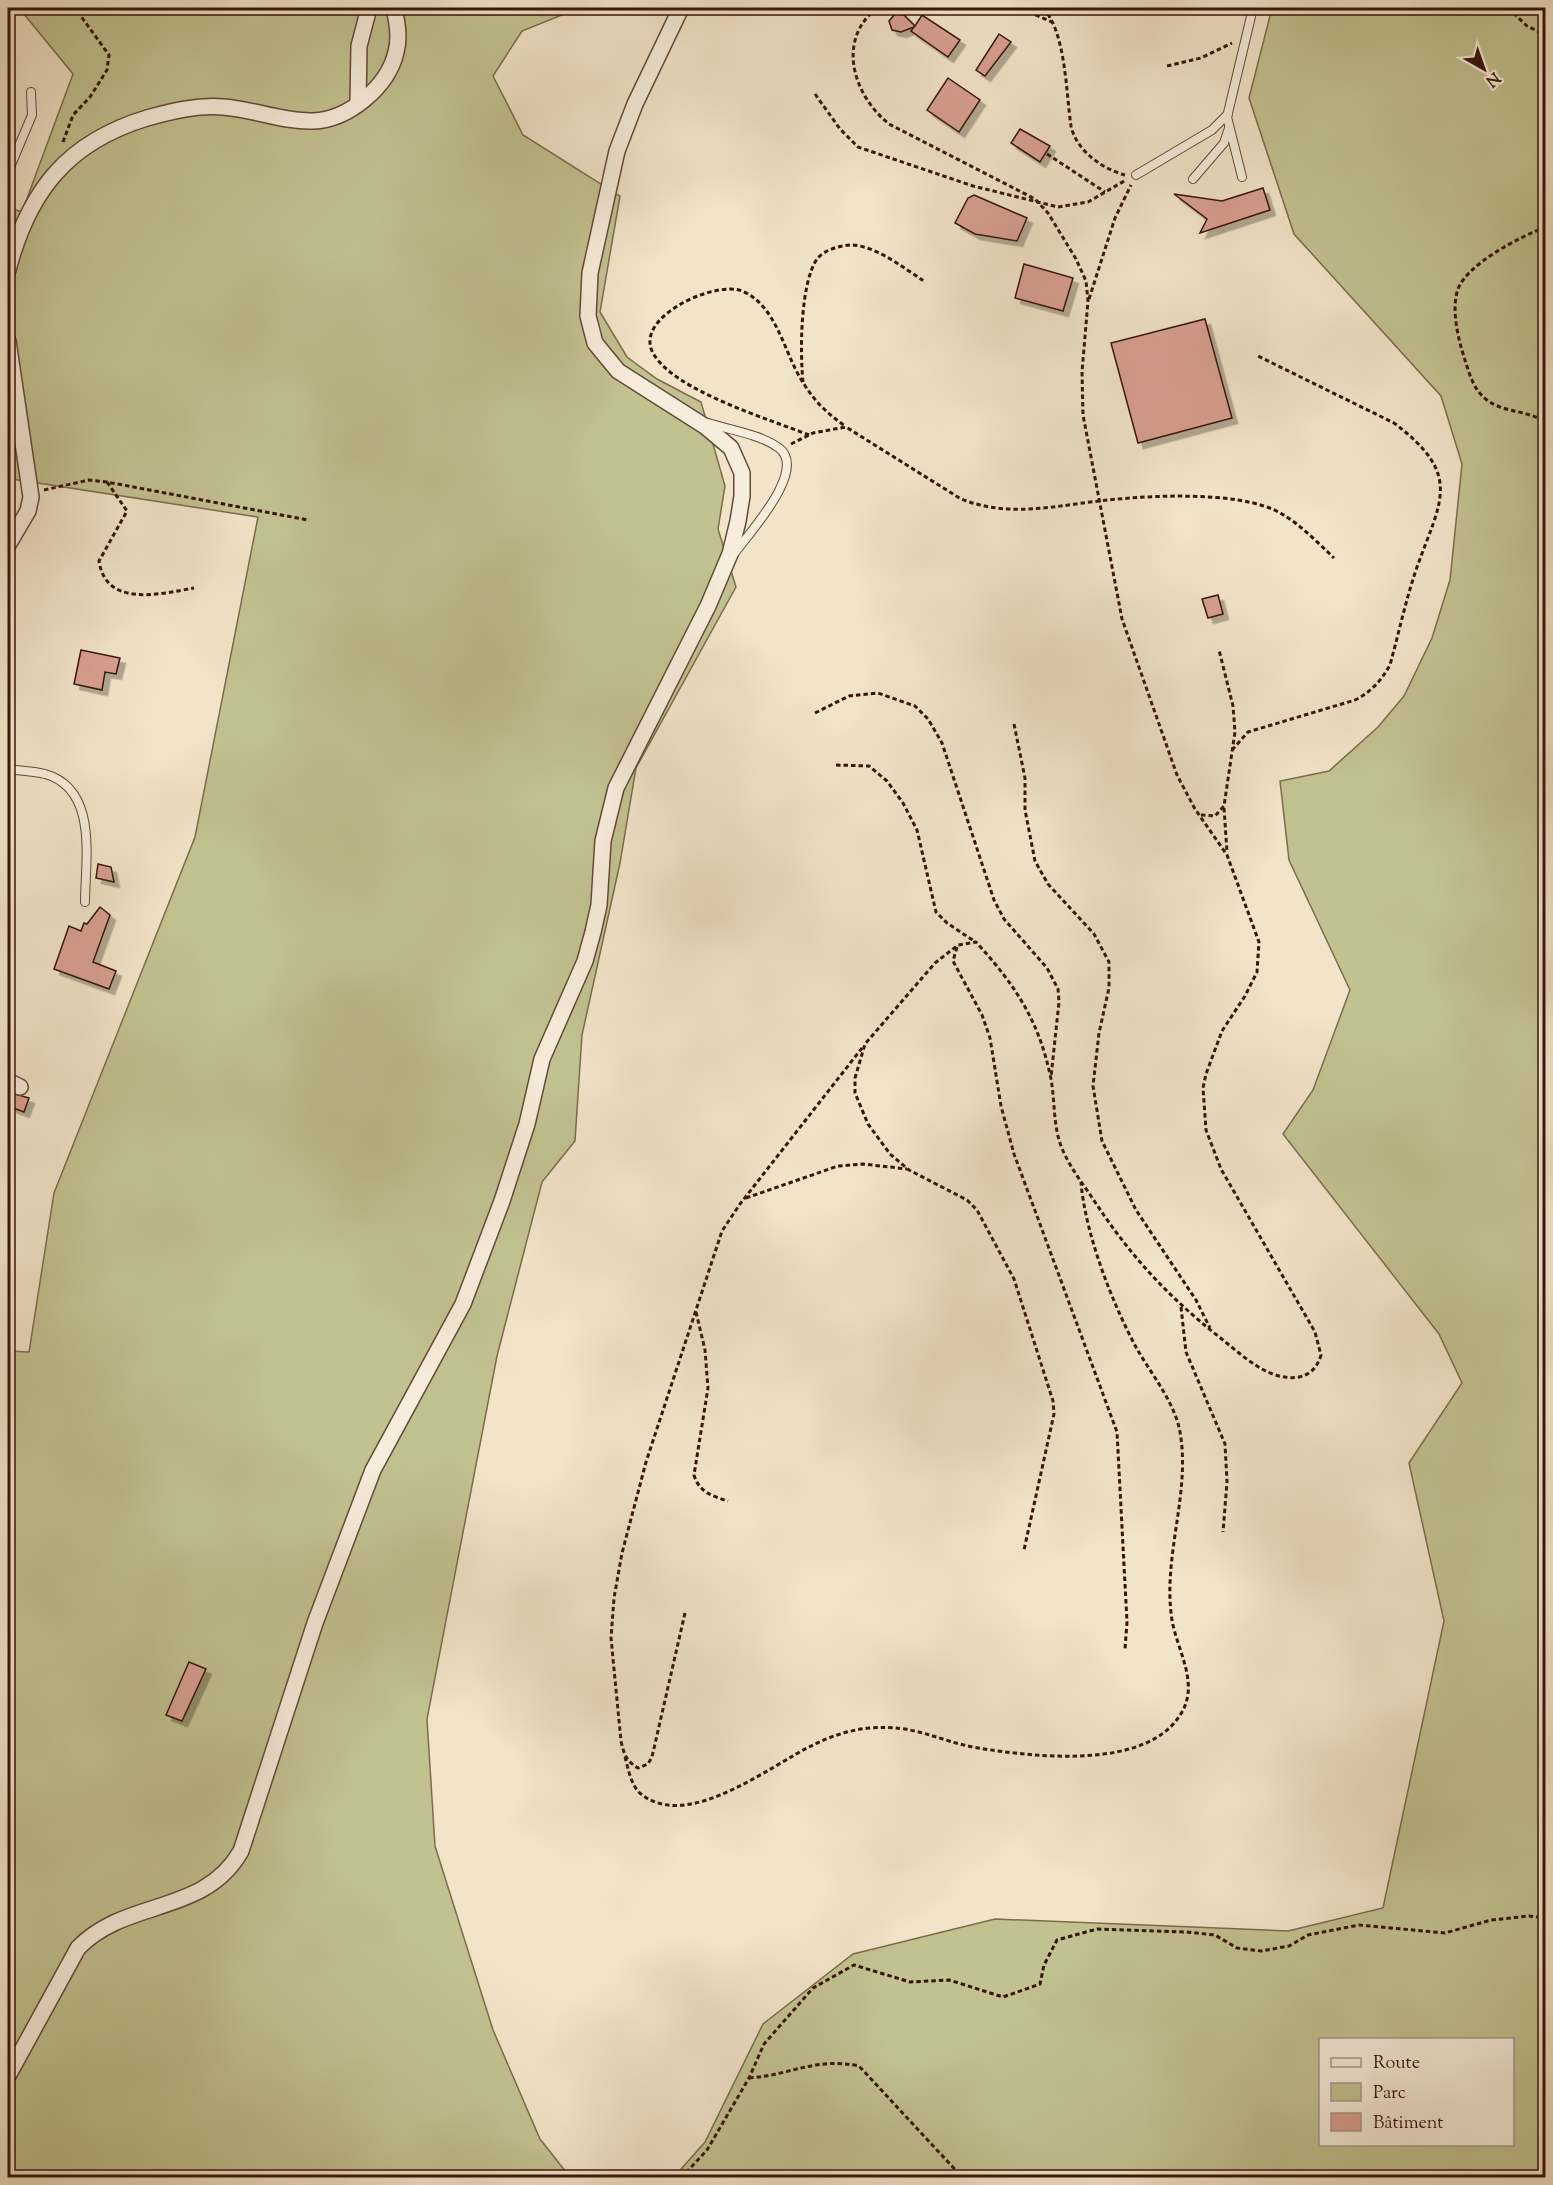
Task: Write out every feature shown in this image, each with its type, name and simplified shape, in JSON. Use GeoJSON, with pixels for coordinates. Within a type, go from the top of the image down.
{"type":"FeatureCollection","features":[{"type":"Feature","properties":{"kind":"street"},"geometry":{"type":"LineString","coordinates":[[358,104],[359,46],[369,8]]}},
{"type":"Feature","properties":{"kind":"street"},"geometry":{"type":"LineString","coordinates":[[8,270],[13,232],[47,183],[74,153],[113,129],[188,108],[222,107],[313,121],[338,116],[358,104],[380,82],[396,54],[398,38],[394,8]]}},
{"type":"Feature","properties":{"kind":"street"},"geometry":{"type":"LineString","coordinates":[[8,2076],[78,1948],[91,1935],[111,1923],[210,1887],[225,1874],[241,1851],[315,1623],[373,1470],[463,1304],[502,1201],[527,1124],[542,1059],[585,961],[598,904],[603,841],[616,788],[708,606],[723,571],[738,521],[742,496],[742,473],[736,456],[726,442],[632,383],[606,360],[593,336],[588,304],[590,273],[617,151],[635,104],[681,8]]}},
{"type":"Feature","properties":{"kind":"street"},"geometry":{"type":"LineString","coordinates":[[8,341],[31,497],[28,511],[8,545]]}},
{"type":"Feature","properties":{"kind":"lane"},"geometry":{"type":"LineString","coordinates":[[1242,177],[1229,127],[1228,114],[1253,8]]}},
{"type":"Feature","properties":{"kind":"lane"},"geometry":{"type":"LineString","coordinates":[[8,172],[32,115],[31,92]]}},
{"type":"Feature","properties":{"kind":"lane"},"geometry":{"type":"LineString","coordinates":[[1136,175],[1208,132],[1228,114]]}},
{"type":"Feature","properties":{"kind":"lane"},"geometry":{"type":"LineString","coordinates":[[1193,179],[1224,143],[1229,127]]}},
{"type":"Feature","properties":{"kind":"lane"},"geometry":{"type":"LineString","coordinates":[[689,418],[746,434],[781,449],[788,465],[785,482],[723,571]]}},
{"type":"Feature","properties":{"kind":"lane"},"geometry":{"type":"LineString","coordinates":[[8,770],[45,774],[60,781],[78,802],[86,836],[85,902]]}},
{"type":"Feature","properties":{"kind":"path"},"geometry":{"type":"LineString","coordinates":[[62,144],[73,115],[90,97],[106,70],[109,55],[75,8]]}},
{"type":"Feature","properties":{"kind":"path"},"geometry":{"type":"LineString","coordinates":[[814,713],[849,696],[878,693],[915,706],[928,719],[942,743],[994,900],[1004,919],[1047,968],[1058,989],[1059,1002],[1051,1079],[1054,1116],[1061,1145],[1081,1180],[1123,1244],[1180,1307],[1262,1370],[1292,1379],[1306,1374],[1319,1363],[1321,1355],[1315,1332],[1221,1169],[1206,1130],[1203,1088],[1206,1074],[1221,1031],[1245,996],[1257,972],[1260,955],[1259,942],[1227,855],[1198,813],[1177,775],[1128,640],[1118,605],[1101,500],[1087,439],[1082,393],[1088,301],[1082,268],[1041,204],[1035,199],[923,142],[879,115],[861,89],[853,68],[852,55],[854,41],[863,22],[877,8]]}},
{"type":"Feature","properties":{"kind":"path"},"geometry":{"type":"LineString","coordinates":[[984,8],[1024,9],[1053,23]]}},
{"type":"Feature","properties":{"kind":"path"},"geometry":{"type":"LineString","coordinates":[[1042,8],[1053,23],[1059,38],[1071,126],[1076,139],[1104,167],[1126,175],[1136,175]]}},
{"type":"Feature","properties":{"kind":"path"},"geometry":{"type":"LineString","coordinates":[[1508,8],[1527,26],[1545,35]]}},
{"type":"Feature","properties":{"kind":"path"},"geometry":{"type":"LineString","coordinates":[[1167,66],[1201,58],[1246,34]]}},
{"type":"Feature","properties":{"kind":"path"},"geometry":{"type":"LineString","coordinates":[[815,94],[840,129],[858,147],[973,186],[1041,204],[1058,207],[1081,205],[1136,175]]}},
{"type":"Feature","properties":{"kind":"path"},"geometry":{"type":"LineString","coordinates":[[1047,154],[1105,192]]}},
{"type":"Feature","properties":{"kind":"path"},"geometry":{"type":"LineString","coordinates":[[1088,301],[1115,218],[1136,175]]}},
{"type":"Feature","properties":{"kind":"path"},"geometry":{"type":"LineString","coordinates":[[1545,226],[1524,234],[1465,276],[1456,299],[1458,338],[1473,384],[1486,400],[1508,411],[1525,411],[1545,423]]}},
{"type":"Feature","properties":{"kind":"path"},"geometry":{"type":"LineString","coordinates":[[803,383],[800,340],[813,267],[822,254],[830,249],[851,245],[883,255],[924,281]]}},
{"type":"Feature","properties":{"kind":"path"},"geometry":{"type":"LineString","coordinates":[[809,435],[726,403],[669,372],[653,353],[650,339],[657,321],[670,310],[718,290],[732,288],[754,298],[766,311],[803,383],[827,413],[961,500],[1010,511],[1101,500],[1218,497],[1246,500],[1283,515],[1335,558]]}},
{"type":"Feature","properties":{"kind":"path"},"geometry":{"type":"LineString","coordinates":[[1232,750],[1248,732],[1354,700],[1365,695],[1383,677],[1390,665],[1417,567],[1440,508],[1441,494],[1437,472],[1425,452],[1402,429],[1258,356]]}},
{"type":"Feature","properties":{"kind":"path"},"geometry":{"type":"LineString","coordinates":[[781,449],[829,428],[846,427]]}},
{"type":"Feature","properties":{"kind":"path"},"geometry":{"type":"LineString","coordinates":[[107,482],[127,511],[99,561],[106,582],[132,595],[156,595],[194,588]]}},
{"type":"Feature","properties":{"kind":"path"},"geometry":{"type":"LineString","coordinates":[[31,497],[43,490],[72,483],[107,482],[308,520]]}},
{"type":"Feature","properties":{"kind":"path"},"geometry":{"type":"LineString","coordinates":[[1219,650],[1234,718],[1224,806],[1227,855]]}},
{"type":"Feature","properties":{"kind":"path"},"geometry":{"type":"LineString","coordinates":[[1014,724],[1025,778],[1025,810],[1035,861],[1048,884],[1094,934],[1109,962],[1108,988],[1099,1033],[1093,1086],[1102,1141],[1136,1210],[1196,1300],[1211,1330]]}},
{"type":"Feature","properties":{"kind":"path"},"geometry":{"type":"LineString","coordinates":[[836,765],[869,766],[887,781],[903,803],[917,830],[936,912],[946,923],[976,942],[1003,972],[1026,1006],[1051,1079]]}},
{"type":"Feature","properties":{"kind":"path"},"geometry":{"type":"LineString","coordinates":[[1198,813],[1211,817],[1220,813],[1224,806]]}},
{"type":"Feature","properties":{"kind":"path"},"geometry":{"type":"LineString","coordinates":[[976,942],[970,941],[958,945],[935,963],[865,1044],[722,1231],[646,1462],[622,1553],[614,1598],[612,1664],[625,1756],[631,1778],[640,1793],[657,1802],[676,1804],[724,1796],[815,1744],[851,1730],[903,1728],[975,1748],[1065,1755],[1106,1754],[1129,1751],[1148,1742],[1182,1713],[1188,1697],[1188,1684],[1172,1620],[1170,1583],[1182,1457],[1180,1431],[1174,1414],[1130,1336],[1101,1263],[1084,1213],[1081,1180]]}},
{"type":"Feature","properties":{"kind":"path"},"geometry":{"type":"LineString","coordinates":[[958,945],[953,961],[982,1015],[990,1038],[1001,1106],[1014,1154],[1118,1432],[1127,1622],[1125,1649]]}},
{"type":"Feature","properties":{"kind":"path"},"geometry":{"type":"LineString","coordinates":[[865,1044],[855,1078],[859,1107],[878,1140],[909,1170],[967,1200],[977,1210],[1014,1279],[1051,1388],[1054,1414],[1024,1550]]}},
{"type":"Feature","properties":{"kind":"path"},"geometry":{"type":"LineString","coordinates":[[746,1198],[838,1167],[863,1164],[909,1170]]}},
{"type":"Feature","properties":{"kind":"path"},"geometry":{"type":"LineString","coordinates":[[1180,1307],[1186,1352],[1225,1443],[1227,1482],[1223,1532]]}},
{"type":"Feature","properties":{"kind":"path"},"geometry":{"type":"LineString","coordinates":[[695,1310],[705,1350],[708,1388],[694,1475],[697,1485],[709,1495],[728,1501]]}},
{"type":"Feature","properties":{"kind":"path"},"geometry":{"type":"LineString","coordinates":[[625,1756],[629,1763],[638,1768],[648,1764],[652,1757],[685,1613]]}},
{"type":"Feature","properties":{"kind":"path"},"geometry":{"type":"LineString","coordinates":[[681,2178],[706,2150],[749,2078],[764,2044],[813,1988],[854,1965],[910,1982],[950,1980],[1003,1996],[1040,1984],[1044,1965],[1057,1940],[1097,1929],[1215,1935],[1237,1948],[1260,1951],[1289,1946],[1308,1935],[1359,1925],[1445,1933],[1491,1920],[1530,1916],[1545,1918]]}},
{"type":"Feature","properties":{"kind":"path"},"geometry":{"type":"LineString","coordinates":[[749,2078],[771,2076],[817,2063],[837,2062],[859,2066],[963,2178]]}},
{"type":"Feature","properties":{"kind":"green space"},"geometry":{"type":"Polygon","coordinates":[[[19,8],[571,8],[567,13],[522,31],[493,76],[523,135],[620,196],[600,312],[627,357],[657,379],[701,402],[725,486],[718,529],[736,587],[636,768],[620,863],[582,1035],[575,1141],[542,1182],[497,1356],[427,1719],[435,1846],[493,2030],[540,2139],[570,2177],[8,2177],[8,1351],[29,1352],[54,1193],[195,837],[258,517],[12,479],[8,446],[8,217],[11,208],[22,212],[73,74],[19,8]]]}},
{"type":"Feature","properties":{"kind":"green space"},"geometry":{"type":"Polygon","coordinates":[[[1272,8],[1545,8],[1545,2177],[674,2177],[705,2142],[763,2024],[853,1954],[995,1919],[1288,1931],[1383,1908],[1444,1621],[1409,1463],[1462,1383],[1439,1334],[1283,1134],[1313,1090],[1350,990],[1289,860],[1280,781],[1329,771],[1378,727],[1404,696],[1432,638],[1450,580],[1462,464],[1441,396],[1294,234],[1249,98],[1272,8]]]}},
{"type":"Feature","properties":{"kind":"building"},"geometry":{"type":"Polygon","coordinates":[[[895,14],[904,15],[915,26],[922,15],[960,40],[948,57],[911,31],[914,27],[901,32],[892,30],[889,21],[895,14]]]}},
{"type":"Feature","properties":{"kind":"building"},"geometry":{"type":"Polygon","coordinates":[[[999,34],[1011,42],[985,76],[976,70],[999,34]]]}},
{"type":"Feature","properties":{"kind":"building"},"geometry":{"type":"Polygon","coordinates":[[[948,78],[980,100],[959,132],[927,110],[948,78]]]}},
{"type":"Feature","properties":{"kind":"building"},"geometry":{"type":"Polygon","coordinates":[[[1020,129],[1050,146],[1040,162],[1011,143],[1020,129]]]}},
{"type":"Feature","properties":{"kind":"building"},"geometry":{"type":"Polygon","coordinates":[[[1263,188],[1270,210],[1200,233],[1207,219],[1174,194],[1222,201],[1263,188]]]}},
{"type":"Feature","properties":{"kind":"building"},"geometry":{"type":"Polygon","coordinates":[[[974,195],[1027,218],[1017,241],[975,234],[955,223],[968,198],[974,195]]]}},
{"type":"Feature","properties":{"kind":"building"},"geometry":{"type":"Polygon","coordinates":[[[1024,264],[1073,278],[1063,311],[1015,298],[1024,264]]]}},
{"type":"Feature","properties":{"kind":"building"},"geometry":{"type":"Polygon","coordinates":[[[1205,319],[1232,418],[1138,443],[1111,343],[1205,319]]]}},
{"type":"Feature","properties":{"kind":"building"},"geometry":{"type":"Polygon","coordinates":[[[1218,595],[1223,614],[1208,618],[1202,599],[1218,595]]]}},
{"type":"Feature","properties":{"kind":"building"},"geometry":{"type":"Polygon","coordinates":[[[81,650],[120,658],[116,674],[105,672],[102,690],[74,684],[81,650]]]}},
{"type":"Feature","properties":{"kind":"building"},"geometry":{"type":"Polygon","coordinates":[[[98,864],[111,867],[114,882],[96,878],[98,864]]]}},
{"type":"Feature","properties":{"kind":"building"},"geometry":{"type":"Polygon","coordinates":[[[100,907],[110,915],[93,962],[116,971],[109,989],[54,969],[69,926],[81,931],[84,923],[87,924],[100,907]]]}},
{"type":"Feature","properties":{"kind":"building"},"geometry":{"type":"Polygon","coordinates":[[[8,1092],[29,1098],[24,1112],[8,1106],[8,1092]]]}},
{"type":"Feature","properties":{"kind":"building"},"geometry":{"type":"Polygon","coordinates":[[[189,1662],[206,1669],[182,1721],[166,1715],[189,1662]]]}}]}
